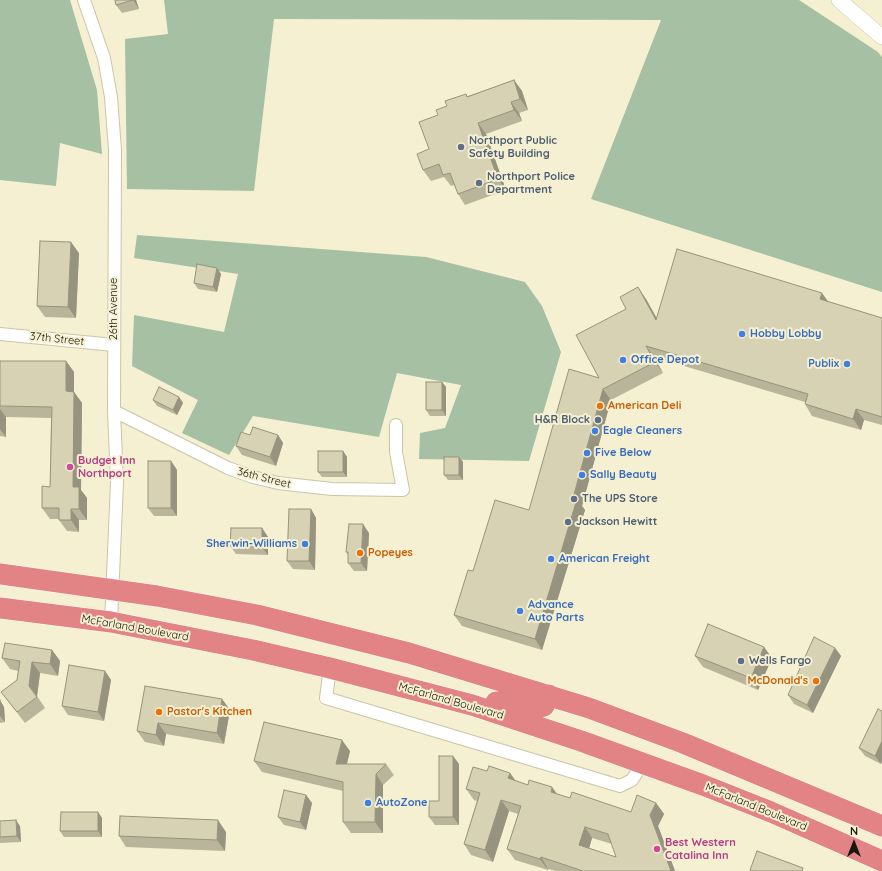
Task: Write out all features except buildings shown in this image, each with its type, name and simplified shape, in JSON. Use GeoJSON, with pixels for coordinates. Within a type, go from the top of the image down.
{"type":"FeatureCollection","features":[{"type":"Feature","properties":{"kind":"highway"},"geometry":{"type":"LineString","coordinates":[[0,574],[113,589],[256,615],[402,651],[549,696],[683,743],[882,826]]}},
{"type":"Feature","properties":{"kind":"highway","name":"McFarland Boulevard"},"geometry":{"type":"LineString","coordinates":[[0,608],[111,622],[253,650],[330,668],[472,705],[643,763],[771,812],[882,861]]}},
{"type":"Feature","properties":{"kind":"highway"},"geometry":{"type":"LineString","coordinates":[[472,705],[508,702],[536,708],[544,706],[549,696]]}},
{"type":"Feature","properties":{"kind":"street","name":"26th Avenue"},"geometry":{"type":"LineString","coordinates":[[84,0],[104,58],[111,97],[115,150],[114,411],[117,482],[111,622]]}},
{"type":"Feature","properties":{"kind":"street"},"geometry":{"type":"LineString","coordinates":[[840,0],[882,37]]}},
{"type":"Feature","properties":{"kind":"street","name":"37th Street"},"geometry":{"type":"LineString","coordinates":[[0,334],[114,346]]}},
{"type":"Feature","properties":{"kind":"street","name":"36th Street"},"geometry":{"type":"LineString","coordinates":[[114,411],[228,468],[253,477],[278,483],[332,489],[403,490],[396,452],[396,425]]}},
{"type":"Feature","properties":{"kind":"street"},"geometry":{"type":"LineString","coordinates":[[330,668],[326,698],[620,786],[632,780],[643,763]]}},
{"type":"Feature","properties":{"kind":"green space"},"geometry":{"type":"Polygon","coordinates":[[[0,0],[70,0],[97,90],[102,154],[60,143],[56,186],[0,180],[0,0]]]}},
{"type":"Feature","properties":{"kind":"green space"},"geometry":{"type":"Polygon","coordinates":[[[164,0],[799,0],[878,52],[882,57],[882,292],[591,199],[661,20],[274,19],[254,191],[127,189],[125,39],[168,34],[164,0]]]}},
{"type":"Feature","properties":{"kind":"green space"},"geometry":{"type":"Polygon","coordinates":[[[137,235],[426,257],[525,282],[542,306],[561,352],[529,461],[419,459],[420,433],[445,428],[461,385],[397,373],[379,437],[253,416],[229,455],[182,433],[198,400],[132,366],[134,315],[224,332],[238,274],[134,258],[137,235]]]}},
{"type":"Feature","properties":{"kind":"place","name":"Northport Public Safety Building"},"geometry":{"type":"Point","coordinates":[461,147]}},
{"type":"Feature","properties":{"kind":"place","name":"Northport Police Department"},"geometry":{"type":"Point","coordinates":[479,183]}},
{"type":"Feature","properties":{"kind":"place","name":"Hobby Lobby"},"geometry":{"type":"Point","coordinates":[742,334]}},
{"type":"Feature","properties":{"kind":"place","name":"Office Depot"},"geometry":{"type":"Point","coordinates":[623,360]}},
{"type":"Feature","properties":{"kind":"place","name":"Publix"},"geometry":{"type":"Point","coordinates":[847,364]}},
{"type":"Feature","properties":{"kind":"place","name":"American Deli"},"geometry":{"type":"Point","coordinates":[600,406]}},
{"type":"Feature","properties":{"kind":"place","name":"H&R Block"},"geometry":{"type":"Point","coordinates":[598,420]}},
{"type":"Feature","properties":{"kind":"place","name":"Eagle Cleaners"},"geometry":{"type":"Point","coordinates":[595,431]}},
{"type":"Feature","properties":{"kind":"place","name":"Five Below"},"geometry":{"type":"Point","coordinates":[587,453]}},
{"type":"Feature","properties":{"kind":"place","name":"Budget Inn Northport"},"geometry":{"type":"Point","coordinates":[70,467]}},
{"type":"Feature","properties":{"kind":"place","name":"Sally Beauty"},"geometry":{"type":"Point","coordinates":[582,475]}},
{"type":"Feature","properties":{"kind":"place","name":"The UPS Store"},"geometry":{"type":"Point","coordinates":[574,499]}},
{"type":"Feature","properties":{"kind":"place","name":"Jackson Hewitt"},"geometry":{"type":"Point","coordinates":[568,522]}},
{"type":"Feature","properties":{"kind":"place","name":"Sherwin-Williams"},"geometry":{"type":"Point","coordinates":[305,544]}},
{"type":"Feature","properties":{"kind":"place","name":"Popeyes"},"geometry":{"type":"Point","coordinates":[360,553]}},
{"type":"Feature","properties":{"kind":"place","name":"American Freight"},"geometry":{"type":"Point","coordinates":[551,559]}},
{"type":"Feature","properties":{"kind":"place","name":"Advance Auto Parts"},"geometry":{"type":"Point","coordinates":[520,611]}},
{"type":"Feature","properties":{"kind":"place","name":"Wells Fargo"},"geometry":{"type":"Point","coordinates":[741,661]}},
{"type":"Feature","properties":{"kind":"place","name":"McDonald's"},"geometry":{"type":"Point","coordinates":[816,681]}},
{"type":"Feature","properties":{"kind":"place","name":"Pastor's Kitchen"},"geometry":{"type":"Point","coordinates":[159,712]}},
{"type":"Feature","properties":{"kind":"place","name":"AutoZone"},"geometry":{"type":"Point","coordinates":[368,803]}},
{"type":"Feature","properties":{"kind":"place","name":"Best Western Catalina Inn"},"geometry":{"type":"Point","coordinates":[657,849]}}]}
